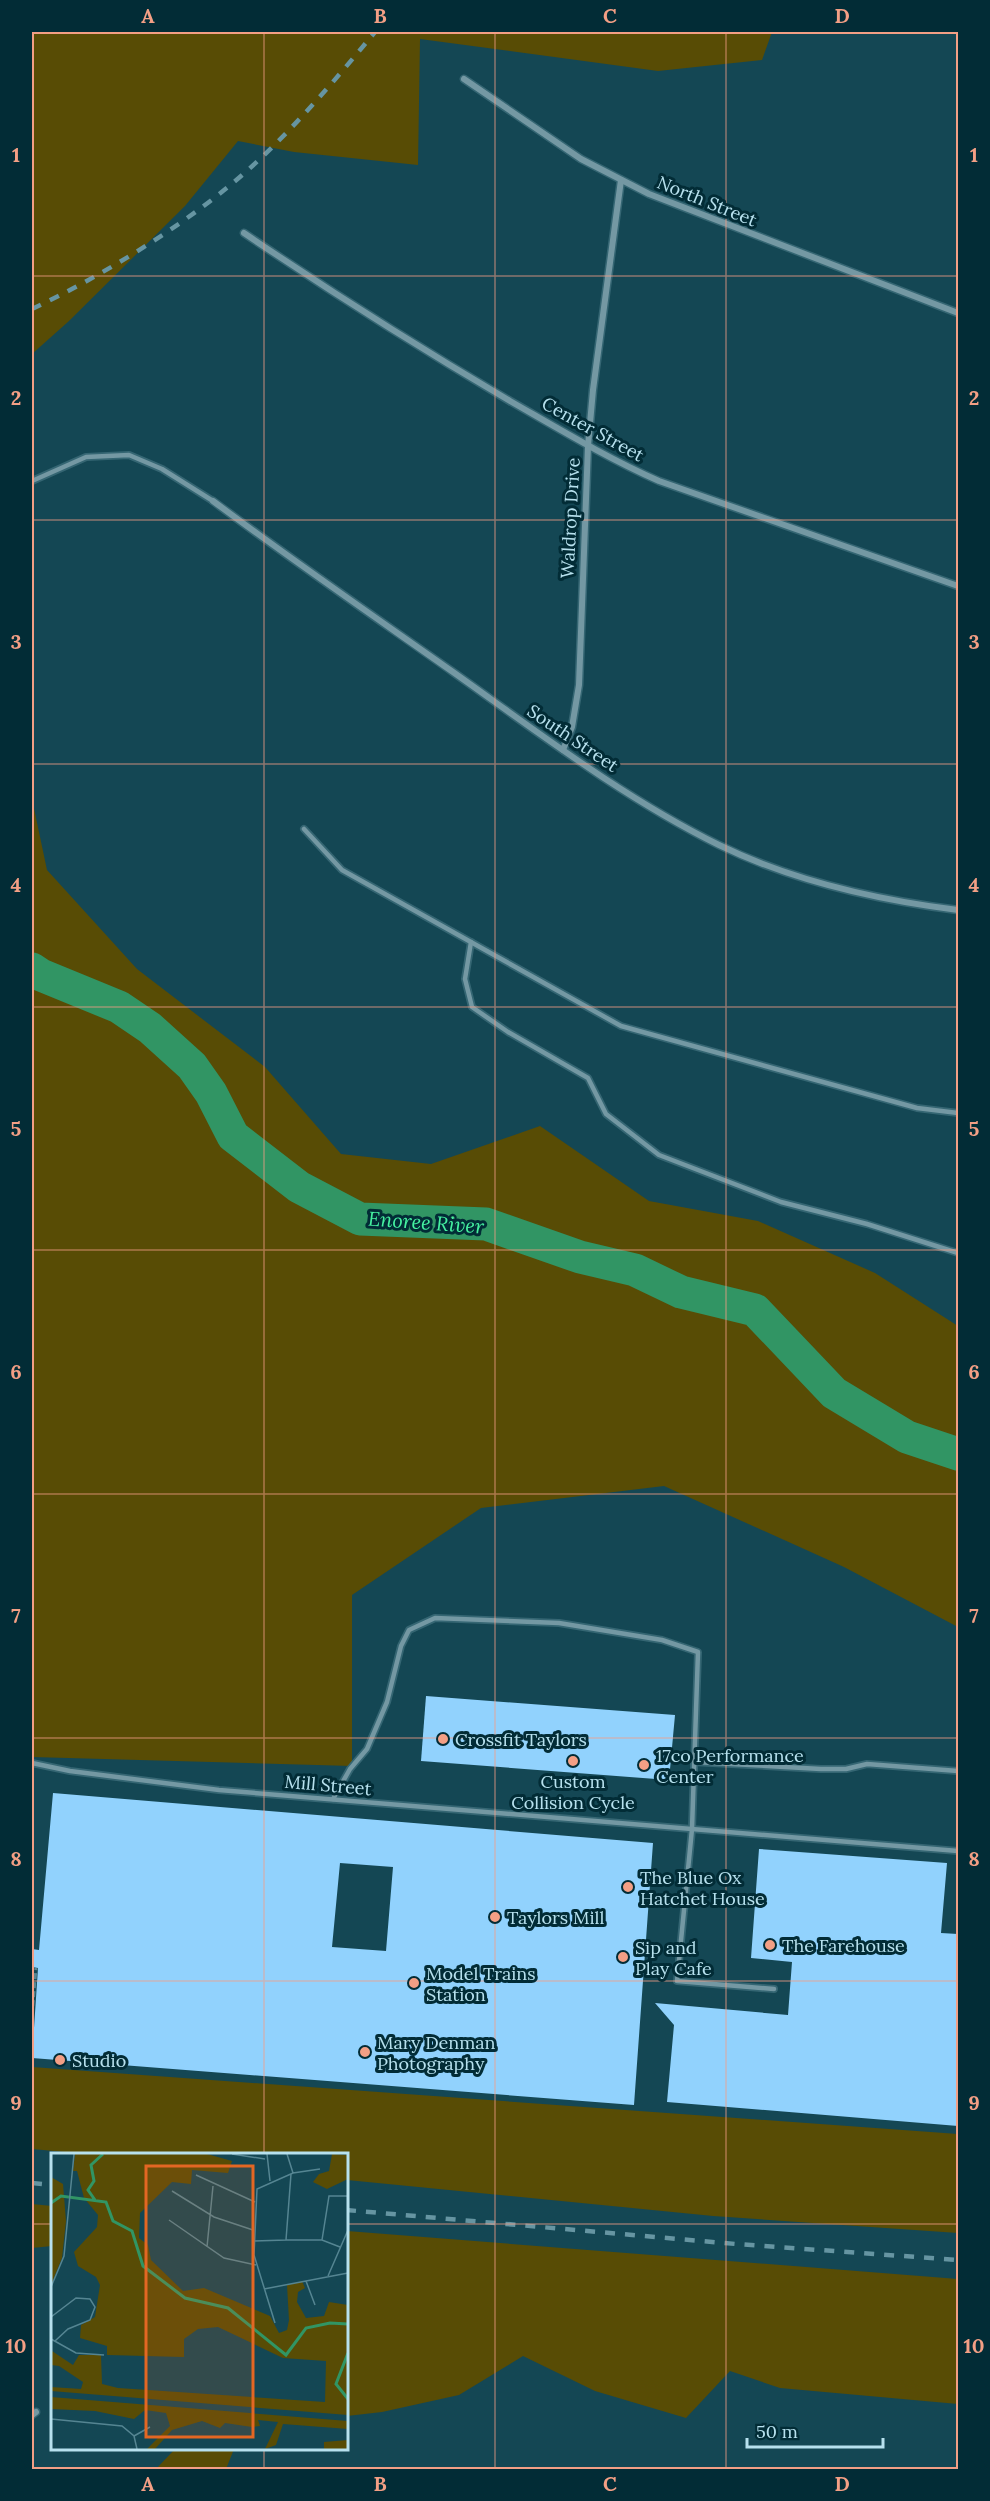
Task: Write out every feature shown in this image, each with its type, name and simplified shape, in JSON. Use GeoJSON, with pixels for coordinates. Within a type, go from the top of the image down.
{"type":"FeatureCollection","features":[{"type":"Feature","properties":{"kind":"street","name":"North Street"},"geometry":{"type":"LineString","coordinates":[[464,79],[581,159],[621,180],[688,211],[958,313]]}},
{"type":"Feature","properties":{"kind":"street","name":"Waldrop Drive"},"geometry":{"type":"LineString","coordinates":[[563,750],[572,727],[579,685],[588,446],[593,390],[621,180]]}},
{"type":"Feature","properties":{"kind":"street","name":"Center Street"},"geometry":{"type":"LineString","coordinates":[[244,233],[320,284],[469,377],[588,446],[659,481],[958,586]]}},
{"type":"Feature","properties":{"kind":"street","name":"South Street"},"geometry":{"type":"LineString","coordinates":[[213,501],[308,572],[563,750],[668,817],[748,858],[782,871],[888,899],[958,910]]}},
{"type":"Feature","properties":{"kind":"lane"},"geometry":{"type":"LineString","coordinates":[[32,481],[86,457],[129,454],[162,469],[213,501]]}},
{"type":"Feature","properties":{"kind":"lane"},"geometry":{"type":"LineString","coordinates":[[304,829],[342,870],[621,1026],[917,1108],[958,1113]]}},
{"type":"Feature","properties":{"kind":"lane"},"geometry":{"type":"LineString","coordinates":[[471,942],[465,979],[472,1008],[508,1032],[588,1078],[606,1114],[659,1155],[782,1202],[867,1224],[958,1253]]}},
{"type":"Feature","properties":{"kind":"lane"},"geometry":{"type":"LineString","coordinates":[[333,1799],[350,1769],[367,1749],[387,1702],[401,1646],[409,1630],[435,1618],[559,1623],[662,1640],[698,1652],[692,1829],[677,1981],[774,1989]]}},
{"type":"Feature","properties":{"kind":"lane"},"geometry":{"type":"LineString","coordinates":[[694,1762],[821,1769],[846,1769],[867,1764],[958,1771]]}},
{"type":"Feature","properties":{"kind":"lane","name":"Mill Street"},"geometry":{"type":"LineString","coordinates":[[32,1763],[70,1772],[219,1790],[958,1851]]}},
{"type":"Feature","properties":{"kind":"path"},"geometry":{"type":"LineString","coordinates":[[32,2015],[36,1968]]}},
{"type":"Feature","properties":{"kind":"shaded area"},"geometry":{"type":"Polygon","coordinates":[[[32,32],[772,32],[762,60],[658,71],[420,39],[418,165],[294,152],[238,141],[185,206],[69,321],[32,354],[32,32]]]}},
{"type":"Feature","properties":{"kind":"shaded area"},"geometry":{"type":"Polygon","coordinates":[[[32,799],[47,870],[137,969],[265,1067],[341,1154],[431,1164],[540,1126],[649,1201],[758,1221],[875,1273],[958,1326],[958,1627],[844,1567],[664,1486],[481,1508],[352,1595],[352,1766],[32,1757],[32,799]]]}},
{"type":"Feature","properties":{"kind":"shaded area"},"geometry":{"type":"Polygon","coordinates":[[[32,2067],[958,2134],[958,2233],[713,2216],[348,2180],[348,2153],[76,2153],[32,2149],[32,2067]]]}},
{"type":"Feature","properties":{"kind":"shaded area"},"geometry":{"type":"Polygon","coordinates":[[[32,2204],[51,2206],[51,2246],[32,2248],[32,2204]]]}},
{"type":"Feature","properties":{"kind":"shaded area"},"geometry":{"type":"Polygon","coordinates":[[[348,2231],[958,2279],[958,2404],[780,2388],[730,2371],[686,2418],[595,2391],[523,2356],[459,2395],[382,2412],[348,2416],[348,2231]]]}},
{"type":"Feature","properties":{"kind":"shaded area"},"geometry":{"type":"Polygon","coordinates":[[[174,2450],[234,2450],[226,2469],[156,2469],[174,2450]]]}},
{"type":"Feature","properties":{"kind":"building"},"geometry":{"type":"Polygon","coordinates":[[[426,1696],[675,1715],[669,1780],[421,1761],[426,1696]]]}},
{"type":"Feature","properties":{"kind":"building"},"geometry":{"type":"Polygon","coordinates":[[[53,1793],[653,1843],[634,2105],[32,2058],[38,1968],[32,1967],[32,1949],[39,1950],[53,1793]],[[340,1863],[332,1947],[386,1951],[393,1867],[340,1863]]]}},
{"type":"Feature","properties":{"kind":"building"},"geometry":{"type":"Polygon","coordinates":[[[759,1849],[947,1863],[941,1933],[958,1934],[958,2126],[667,2102],[674,2025],[655,2003],[788,2015],[792,1962],[751,1958],[759,1849]]]}},
{"type":"Feature","properties":{"kind":"waterway","name":"Enoree River"},"geometry":{"type":"LineString","coordinates":[[32,969],[41,975],[119,1007],[150,1028],[192,1066],[211,1093],[233,1136],[299,1187],[360,1219],[486,1224],[580,1257],[635,1270],[681,1292],[755,1310],[834,1393],[907,1437],[958,1454]]}},
{"type":"Feature","properties":{"kind":"railway"},"geometry":{"type":"LineString","coordinates":[[32,309],[82,284],[133,254],[183,221],[228,187],[267,152],[324,93],[375,32]]}},
{"type":"Feature","properties":{"kind":"railway"},"geometry":{"type":"LineString","coordinates":[[32,2183],[51,2185]]}},
{"type":"Feature","properties":{"kind":"railway"},"geometry":{"type":"LineString","coordinates":[[348,2210],[736,2244],[958,2260]]}},
{"type":"Feature","properties":{"kind":"place","name":"Crossfit Taylors"},"geometry":{"type":"Point","coordinates":[443,1739]}},
{"type":"Feature","properties":{"kind":"place","name":"Custom Collision Cycle"},"geometry":{"type":"Point","coordinates":[573,1761]}},
{"type":"Feature","properties":{"kind":"place","name":"17co Performance Center"},"geometry":{"type":"Point","coordinates":[644,1765]}},
{"type":"Feature","properties":{"kind":"place","name":"The Blue Ox Hatchet House"},"geometry":{"type":"Point","coordinates":[628,1887]}},
{"type":"Feature","properties":{"kind":"place","name":"Taylors Mill"},"geometry":{"type":"Point","coordinates":[495,1917]}},
{"type":"Feature","properties":{"kind":"place","name":"The Farehouse"},"geometry":{"type":"Point","coordinates":[770,1945]}},
{"type":"Feature","properties":{"kind":"place","name":"Sip and Play Cafe"},"geometry":{"type":"Point","coordinates":[623,1957]}},
{"type":"Feature","properties":{"kind":"place","name":"Model Trains Station"},"geometry":{"type":"Point","coordinates":[414,1983]}},
{"type":"Feature","properties":{"kind":"place","name":"Mary Denman Photography"},"geometry":{"type":"Point","coordinates":[365,2052]}},
{"type":"Feature","properties":{"kind":"place","name":"Studio"},"geometry":{"type":"Point","coordinates":[60,2060]}}]}
